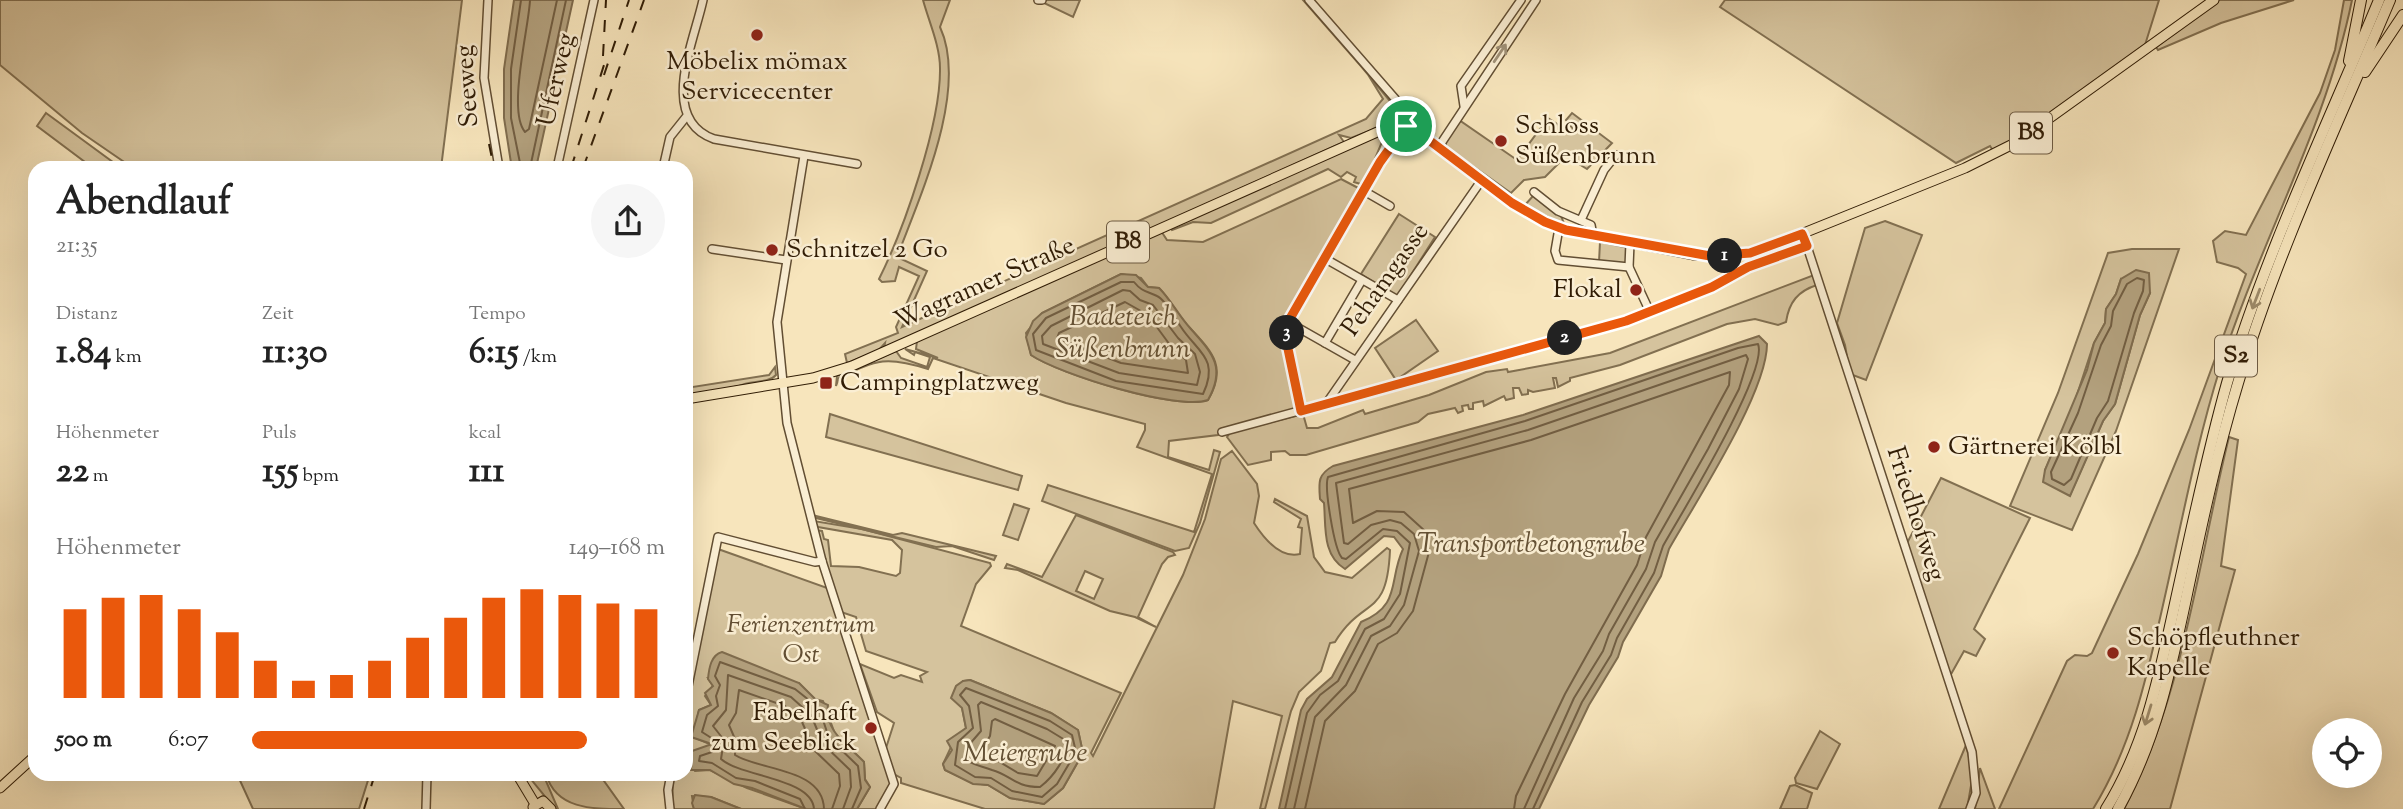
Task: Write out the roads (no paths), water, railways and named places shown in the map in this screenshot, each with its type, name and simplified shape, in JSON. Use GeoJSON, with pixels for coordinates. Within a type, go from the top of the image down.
{"type":"FeatureCollection","features":[{"type":"Feature","properties":{"kind":"highway"},"geometry":{"type":"LineString","coordinates":[[2349,84],[2361,0]]}},
{"type":"Feature","properties":{"kind":"highway","name":"S2"},"geometry":{"type":"LineString","coordinates":[[2118,809],[2147,751],[2163,702],[2212,483],[2249,346],[2379,0]]}},
{"type":"Feature","properties":{"kind":"highway","name":"S2"},"geometry":{"type":"LineString","coordinates":[[2106,809],[2137,747],[2153,699],[2213,437],[2240,343],[2273,252],[2390,0]]}},
{"type":"Feature","properties":{"kind":"highway"},"geometry":{"type":"LineString","coordinates":[[2349,84],[2403,15]]}},
{"type":"Feature","properties":{"kind":"main road","name":"B8"},"geometry":{"type":"LineString","coordinates":[[1406,126],[1527,212],[1559,228],[1695,255],[1742,254],[1825,225],[1965,168],[2015,143],[2214,0]]}},
{"type":"Feature","properties":{"kind":"main road","name":"Wagramer Straße"},"geometry":{"type":"LineString","coordinates":[[693,398],[824,376],[852,366],[1380,129],[1406,126]]}},
{"type":"Feature","properties":{"kind":"main road"},"geometry":{"type":"LineString","coordinates":[[0,788],[28,762]]}},
{"type":"Feature","properties":{"kind":"main road"},"geometry":{"type":"LineString","coordinates":[[521,781],[536,805]]}},
{"type":"Feature","properties":{"kind":"main road"},"geometry":{"type":"LineString","coordinates":[[527,781],[536,805]]}},
{"type":"Feature","properties":{"kind":"main road"},"geometry":{"type":"LineString","coordinates":[[536,805],[546,803],[551,809]]}},
{"type":"Feature","properties":{"kind":"street","name":"Seeweg"},"geometry":{"type":"LineString","coordinates":[[488,0],[484,78],[498,161]]}},
{"type":"Feature","properties":{"kind":"street","name":"Uferweg"},"geometry":{"type":"LineString","coordinates":[[559,161],[594,0]]}},
{"type":"Feature","properties":{"kind":"street"},"geometry":{"type":"LineString","coordinates":[[703,0],[683,91],[688,119],[702,134],[714,139],[857,164]]}},
{"type":"Feature","properties":{"kind":"street"},"geometry":{"type":"LineString","coordinates":[[1301,411],[1287,344],[1288,322],[1364,191],[1406,126],[1407,114],[1309,0]]}},
{"type":"Feature","properties":{"kind":"street"},"geometry":{"type":"LineString","coordinates":[[1464,106],[1461,86],[1521,0]]}},
{"type":"Feature","properties":{"kind":"street"},"geometry":{"type":"LineString","coordinates":[[1438,148],[1536,0]]}},
{"type":"Feature","properties":{"kind":"street"},"geometry":{"type":"LineString","coordinates":[[665,161],[670,137],[688,119]]}},
{"type":"Feature","properties":{"kind":"street"},"geometry":{"type":"LineString","coordinates":[[1581,220],[1604,170],[1616,155]]}},
{"type":"Feature","properties":{"kind":"street"},"geometry":{"type":"LineString","coordinates":[[804,156],[777,322],[782,384],[794,458],[822,561],[894,784],[880,809]]}},
{"type":"Feature","properties":{"kind":"street","name":"Pehamgasse"},"geometry":{"type":"LineString","coordinates":[[1325,405],[1482,181]]}},
{"type":"Feature","properties":{"kind":"street"},"geometry":{"type":"LineString","coordinates":[[1364,191],[1390,206]]}},
{"type":"Feature","properties":{"kind":"street"},"geometry":{"type":"LineString","coordinates":[[1534,192],[1558,211],[1591,225],[1593,236]]}},
{"type":"Feature","properties":{"kind":"street"},"geometry":{"type":"LineString","coordinates":[[1559,228],[1555,251],[1558,260],[1629,267]]}},
{"type":"Feature","properties":{"kind":"street","name":"Friedhofweg"},"geometry":{"type":"LineString","coordinates":[[1802,234],[1972,752],[1976,793],[1970,809]]}},
{"type":"Feature","properties":{"kind":"street"},"geometry":{"type":"LineString","coordinates":[[1630,243],[1629,267],[1649,310]]}},
{"type":"Feature","properties":{"kind":"street"},"geometry":{"type":"LineString","coordinates":[[1222,432],[1626,321],[1712,287],[1748,267],[1807,246]]}},
{"type":"Feature","properties":{"kind":"street"},"geometry":{"type":"LineString","coordinates":[[712,249],[786,260]]}},
{"type":"Feature","properties":{"kind":"street"},"geometry":{"type":"LineString","coordinates":[[1742,254],[1748,267]]}},
{"type":"Feature","properties":{"kind":"street"},"geometry":{"type":"LineString","coordinates":[[1324,258],[1398,300]]}},
{"type":"Feature","properties":{"kind":"street"},"geometry":{"type":"LineString","coordinates":[[1325,344],[1362,280]]}},
{"type":"Feature","properties":{"kind":"street"},"geometry":{"type":"LineString","coordinates":[[1645,301],[1662,305]]}},
{"type":"Feature","properties":{"kind":"street"},"geometry":{"type":"LineString","coordinates":[[1288,322],[1355,360]]}},
{"type":"Feature","properties":{"kind":"street"},"geometry":{"type":"LineString","coordinates":[[693,661],[718,537],[815,562],[822,561]]}},
{"type":"Feature","properties":{"kind":"street"},"geometry":{"type":"LineString","coordinates":[[426,809],[427,781]]}},
{"type":"Feature","properties":{"kind":"street"},"geometry":{"type":"LineString","coordinates":[[670,781],[670,809]]}},
{"type":"Feature","properties":{"kind":"water"},"geometry":{"type":"Polygon","coordinates":[[[514,0],[573,0],[538,161],[511,161],[504,118],[504,69],[514,0]]]}},
{"type":"Feature","properties":{"kind":"water"},"geometry":{"type":"Polygon","coordinates":[[[2136,270],[2149,273],[2150,293],[2140,315],[2115,404],[2103,421],[2070,496],[2043,482],[2045,470],[2087,370],[2094,343],[2105,323],[2106,309],[2116,294],[2121,279],[2136,270]]]}},
{"type":"Feature","properties":{"kind":"water","name":"Badeteich Süßenbrunn"},"geometry":{"type":"Polygon","coordinates":[[[1121,274],[1136,275],[1148,287],[1159,288],[1210,352],[1216,378],[1208,400],[1193,402],[1146,396],[1066,372],[1031,355],[1026,337],[1033,321],[1042,313],[1121,274]]]}},
{"type":"Feature","properties":{"kind":"water","name":"Transportbetongrube"},"geometry":{"type":"Polygon","coordinates":[[[1759,336],[1767,344],[1764,365],[1743,418],[1669,549],[1661,576],[1589,705],[1539,809],[1279,809],[1301,710],[1307,699],[1332,677],[1361,622],[1383,608],[1392,591],[1403,549],[1394,537],[1384,536],[1345,569],[1338,563],[1329,548],[1324,503],[1320,499],[1319,484],[1324,473],[1333,466],[1523,415],[1759,336]]]}},
{"type":"Feature","properties":{"kind":"water"},"geometry":{"type":"Polygon","coordinates":[[[722,652],[799,683],[815,699],[828,705],[833,730],[864,762],[865,780],[870,787],[857,809],[806,809],[752,788],[734,784],[710,770],[693,770],[693,751],[712,744],[693,738],[693,730],[699,710],[711,705],[705,693],[713,686],[708,679],[709,671],[718,654],[722,652]]]}},
{"type":"Feature","properties":{"kind":"water","name":"Meiergrube"},"geometry":{"type":"Polygon","coordinates":[[[970,680],[1051,713],[1078,730],[1083,753],[1063,788],[1044,804],[1010,798],[988,785],[973,784],[945,770],[943,764],[952,750],[947,741],[966,728],[962,708],[951,698],[956,686],[970,680]]]}},
{"type":"Feature","properties":{"kind":"water"},"geometry":{"type":"Polygon","coordinates":[[[695,795],[711,797],[741,809],[694,809],[692,803],[695,795]]]}},
{"type":"Feature","properties":{"kind":"railway"},"geometry":{"type":"LineString","coordinates":[[603,56],[606,0]]}},
{"type":"Feature","properties":{"kind":"railway"},"geometry":{"type":"LineString","coordinates":[[604,75],[629,0]]}},
{"type":"Feature","properties":{"kind":"railway"},"geometry":{"type":"LineString","coordinates":[[586,161],[644,0]]}},
{"type":"Feature","properties":{"kind":"railway"},"geometry":{"type":"LineString","coordinates":[[573,161],[604,65]]}},
{"type":"Feature","properties":{"kind":"railway"},"geometry":{"type":"LineString","coordinates":[[489,144],[493,161]]}},
{"type":"Feature","properties":{"kind":"railway"},"geometry":{"type":"LineString","coordinates":[[364,809],[373,781]]}},
{"type":"Feature","properties":{"kind":"place","name":"Möbelix mömax Servicecenter"},"geometry":{"type":"Point","coordinates":[757,35]}},
{"type":"Feature","properties":{"kind":"place","name":"Schloss Süßenbrunn"},"geometry":{"type":"Point","coordinates":[1501,141]}},
{"type":"Feature","properties":{"kind":"place","name":"Schnitzel 2 Go"},"geometry":{"type":"Point","coordinates":[772,250]}},
{"type":"Feature","properties":{"kind":"place","name":"Flokal"},"geometry":{"type":"Point","coordinates":[1636,290]}},
{"type":"Feature","properties":{"kind":"place","name":"Campingplatzweg"},"geometry":{"type":"Point","coordinates":[826,383]}},
{"type":"Feature","properties":{"kind":"place","name":"Gärtnerei Kölbl"},"geometry":{"type":"Point","coordinates":[1934,447]}},
{"type":"Feature","properties":{"kind":"place","name":"Schöpfleuthner Kapelle"},"geometry":{"type":"Point","coordinates":[2113,653]}},
{"type":"Feature","properties":{"kind":"place","name":"Fabelhaft zum Seeblick"},"geometry":{"type":"Point","coordinates":[871,728]}},
{"type":"Feature","properties":{"kind":"park label","name":"Ferienzentrum Ost"},"geometry":{"type":"Point","coordinates":[801,640]}}]}
